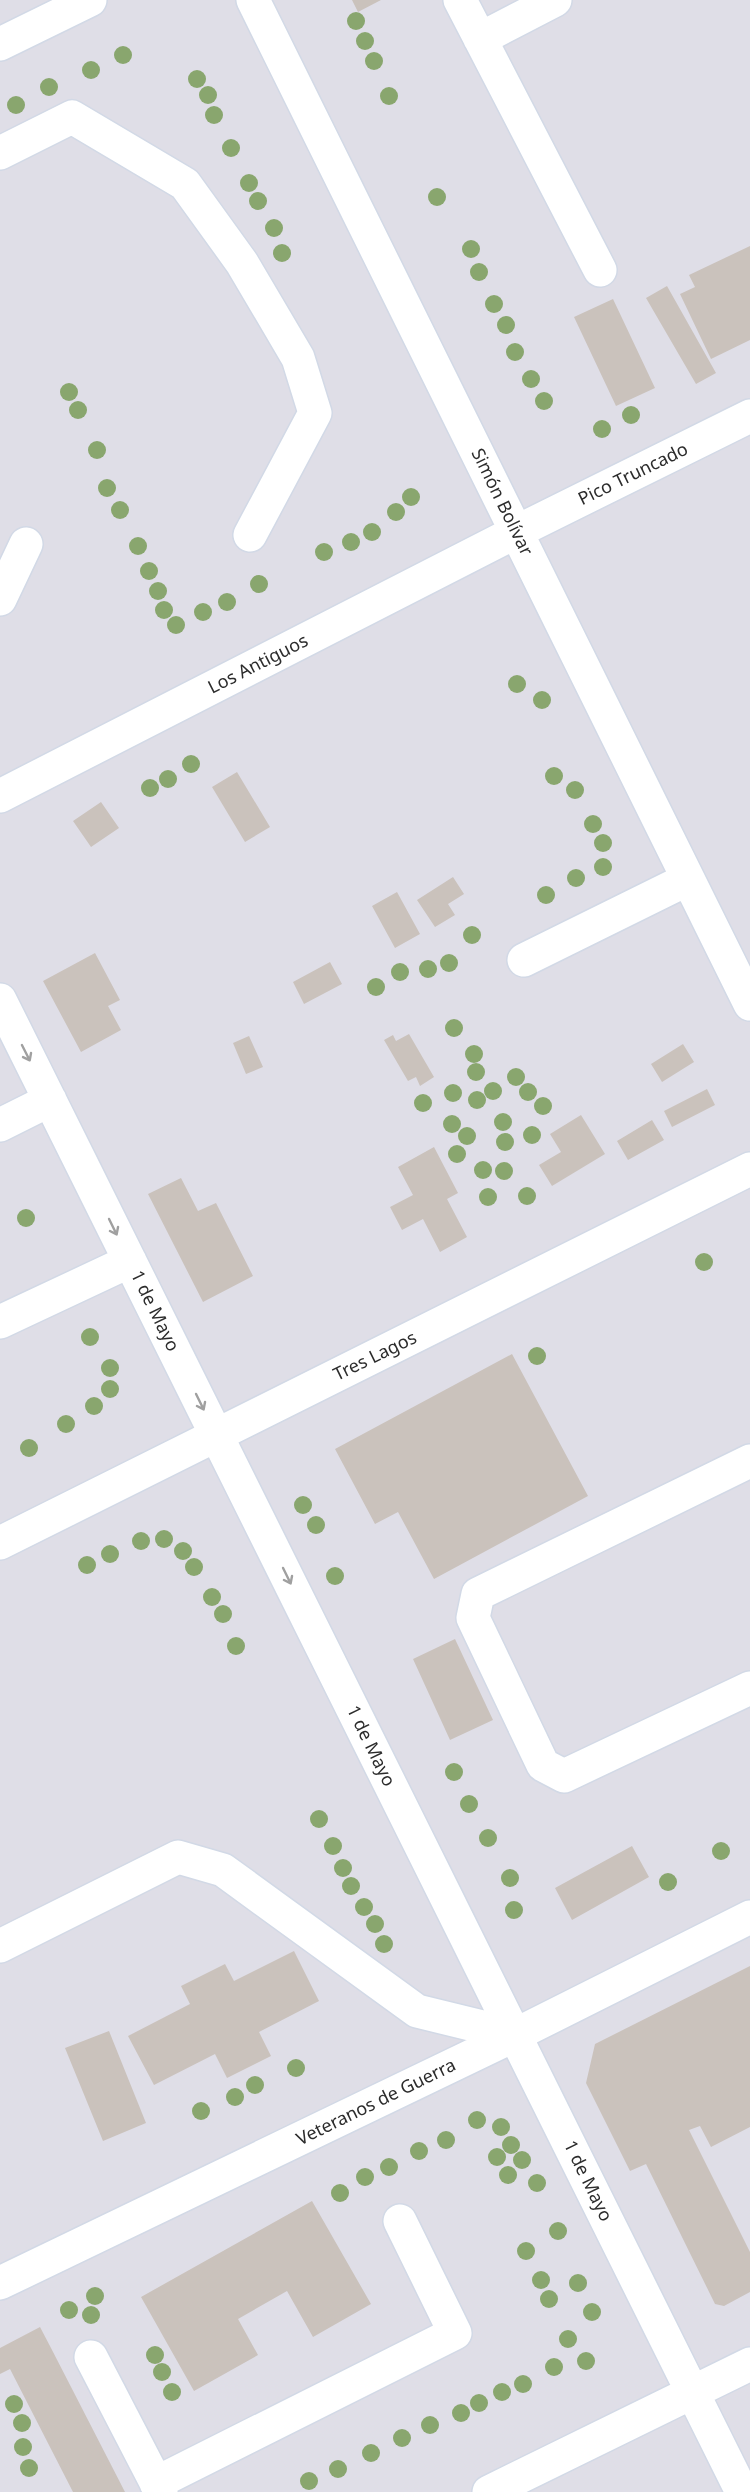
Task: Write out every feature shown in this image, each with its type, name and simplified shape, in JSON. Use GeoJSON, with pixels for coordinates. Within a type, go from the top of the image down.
{"type":"FeatureCollection","features":[{"type":"Feature","properties":{"kind":"street"},"geometry":{"type":"LineString","coordinates":[[0,44],[90,0]]}},
{"type":"Feature","properties":{"kind":"street","name":"Simón Bolívar"},"geometry":{"type":"LineString","coordinates":[[253,0],[750,1004]]}},
{"type":"Feature","properties":{"kind":"street"},"geometry":{"type":"LineString","coordinates":[[460,0],[600,270]]}},
{"type":"Feature","properties":{"kind":"street"},"geometry":{"type":"LineString","coordinates":[[480,39],[555,0]]}},
{"type":"Feature","properties":{"kind":"street"},"geometry":{"type":"LineString","coordinates":[[0,153],[72,117],[185,184],[242,263],[298,358],[315,413],[250,535]]}},
{"type":"Feature","properties":{"kind":"street","name":"Pico Truncado"},"geometry":{"type":"LineString","coordinates":[[516,532],[750,416]]}},
{"type":"Feature","properties":{"kind":"street","name":"Los Antiguos"},"geometry":{"type":"LineString","coordinates":[[0,796],[516,532]]}},
{"type":"Feature","properties":{"kind":"street"},"geometry":{"type":"LineString","coordinates":[[0,599],[27,544]]}},
{"type":"Feature","properties":{"kind":"street"},"geometry":{"type":"LineString","coordinates":[[525,960],[688,879]]}},
{"type":"Feature","properties":{"kind":"street","name":"1 de Mayo"},"geometry":{"type":"LineString","coordinates":[[0,1000],[742,2492]]}},
{"type":"Feature","properties":{"kind":"street"},"geometry":{"type":"LineString","coordinates":[[0,1125],[50,1100]]}},
{"type":"Feature","properties":{"kind":"street","name":"Tres Lagos"},"geometry":{"type":"LineString","coordinates":[[0,1542],[750,1169]]}},
{"type":"Feature","properties":{"kind":"street"},"geometry":{"type":"LineString","coordinates":[[0,1322],[130,1261]]}},
{"type":"Feature","properties":{"kind":"street"},"geometry":{"type":"LineString","coordinates":[[750,1461],[478,1594],[473,1618],[543,1765],[564,1776],[750,1688]]}},
{"type":"Feature","properties":{"kind":"street"},"geometry":{"type":"LineString","coordinates":[[0,1946],[178,1857],[223,1870],[417,2011],[515,2035]]}},
{"type":"Feature","properties":{"kind":"street","name":"Veteranos de Guerra"},"geometry":{"type":"LineString","coordinates":[[0,2283],[515,2035],[750,1917]]}},
{"type":"Feature","properties":{"kind":"street"},"geometry":{"type":"LineString","coordinates":[[91,2357],[159,2487],[455,2333],[400,2221]]}},
{"type":"Feature","properties":{"kind":"street"},"geometry":{"type":"LineString","coordinates":[[489,2492],[693,2394],[750,2364]]}},
{"type":"Feature","properties":{"kind":"shaded area"},"geometry":{"type":"Polygon","coordinates":[[[0,0],[750,0],[750,2492],[0,2492],[0,0]]]}},
{"type":"Feature","properties":{"kind":"building"},"geometry":{"type":"Polygon","coordinates":[[[352,0],[381,0],[358,12],[352,0]]]}},
{"type":"Feature","properties":{"kind":"building"},"geometry":{"type":"Polygon","coordinates":[[[750,246],[750,340],[711,359],[680,294],[695,287],[689,275],[750,246]]]}},
{"type":"Feature","properties":{"kind":"building"},"geometry":{"type":"Polygon","coordinates":[[[667,286],[716,373],[696,384],[646,298],[667,286]]]}},
{"type":"Feature","properties":{"kind":"building"},"geometry":{"type":"Polygon","coordinates":[[[613,299],[655,388],[616,406],[574,317],[613,299]]]}},
{"type":"Feature","properties":{"kind":"building"},"geometry":{"type":"Polygon","coordinates":[[[237,772],[270,827],[245,842],[212,787],[237,772]]]}},
{"type":"Feature","properties":{"kind":"building"},"geometry":{"type":"Polygon","coordinates":[[[101,802],[119,828],[91,847],[73,821],[101,802]]]}},
{"type":"Feature","properties":{"kind":"building"},"geometry":{"type":"Polygon","coordinates":[[[453,877],[464,894],[448,904],[455,915],[435,927],[417,900],[453,877]]]}},
{"type":"Feature","properties":{"kind":"building"},"geometry":{"type":"Polygon","coordinates":[[[397,892],[420,934],[395,948],[372,906],[397,892]]]}},
{"type":"Feature","properties":{"kind":"building"},"geometry":{"type":"Polygon","coordinates":[[[95,953],[120,1000],[108,1006],[121,1030],[81,1052],[43,981],[95,953]]]}},
{"type":"Feature","properties":{"kind":"building"},"geometry":{"type":"Polygon","coordinates":[[[330,962],[342,984],[304,1004],[293,982],[330,962]]]}},
{"type":"Feature","properties":{"kind":"building"},"geometry":{"type":"Polygon","coordinates":[[[409,1034],[434,1077],[420,1086],[416,1077],[408,1081],[384,1040],[393,1035],[396,1041],[409,1034]]]}},
{"type":"Feature","properties":{"kind":"building"},"geometry":{"type":"Polygon","coordinates":[[[249,1036],[263,1067],[246,1074],[233,1043],[249,1036]]]}},
{"type":"Feature","properties":{"kind":"building"},"geometry":{"type":"Polygon","coordinates":[[[683,1044],[694,1062],[662,1082],[651,1064],[683,1044]]]}},
{"type":"Feature","properties":{"kind":"building"},"geometry":{"type":"Polygon","coordinates":[[[707,1089],[715,1105],[672,1127],[664,1111],[707,1089]]]}},
{"type":"Feature","properties":{"kind":"building"},"geometry":{"type":"Polygon","coordinates":[[[581,1115],[605,1154],[552,1186],[539,1165],[561,1152],[550,1134],[581,1115]]]}},
{"type":"Feature","properties":{"kind":"building"},"geometry":{"type":"Polygon","coordinates":[[[652,1120],[664,1140],[628,1160],[617,1141],[652,1120]]]}},
{"type":"Feature","properties":{"kind":"building"},"geometry":{"type":"Polygon","coordinates":[[[434,1147],[458,1193],[447,1199],[467,1237],[440,1252],[423,1219],[402,1230],[390,1207],[413,1195],[398,1167],[434,1147]]]}},
{"type":"Feature","properties":{"kind":"building"},"geometry":{"type":"Polygon","coordinates":[[[181,1178],[198,1211],[216,1203],[253,1276],[203,1302],[148,1194],[181,1178]]]}},
{"type":"Feature","properties":{"kind":"building"},"geometry":{"type":"Polygon","coordinates":[[[512,1354],[588,1496],[434,1579],[398,1512],[375,1524],[335,1449],[512,1354]]]}},
{"type":"Feature","properties":{"kind":"building"},"geometry":{"type":"Polygon","coordinates":[[[455,1639],[493,1720],[450,1740],[413,1659],[455,1639]]]}},
{"type":"Feature","properties":{"kind":"building"},"geometry":{"type":"Polygon","coordinates":[[[632,1846],[649,1877],[572,1920],[555,1888],[632,1846]]]}},
{"type":"Feature","properties":{"kind":"building"},"geometry":{"type":"Polygon","coordinates":[[[294,1951],[319,2001],[259,2032],[271,2056],[227,2078],[215,2054],[154,2085],[128,2036],[190,2004],[181,1986],[225,1964],[234,1981],[294,1951]]]}},
{"type":"Feature","properties":{"kind":"building"},"geometry":{"type":"Polygon","coordinates":[[[750,1966],[750,2127],[711,2147],[700,2126],[689,2130],[750,2252],[750,2292],[724,2306],[715,2304],[646,2164],[630,2171],[586,2083],[595,2044],[750,1966]]]}},
{"type":"Feature","properties":{"kind":"building"},"geometry":{"type":"Polygon","coordinates":[[[109,2031],[146,2123],[103,2141],[65,2048],[109,2031]]]}},
{"type":"Feature","properties":{"kind":"building"},"geometry":{"type":"Polygon","coordinates":[[[312,2201],[371,2304],[313,2337],[287,2291],[238,2319],[258,2355],[194,2391],[141,2297],[312,2201]]]}},
{"type":"Feature","properties":{"kind":"building"},"geometry":{"type":"Polygon","coordinates":[[[40,2327],[125,2492],[73,2492],[10,2369],[0,2374],[0,2348],[40,2327]]]}}]}
